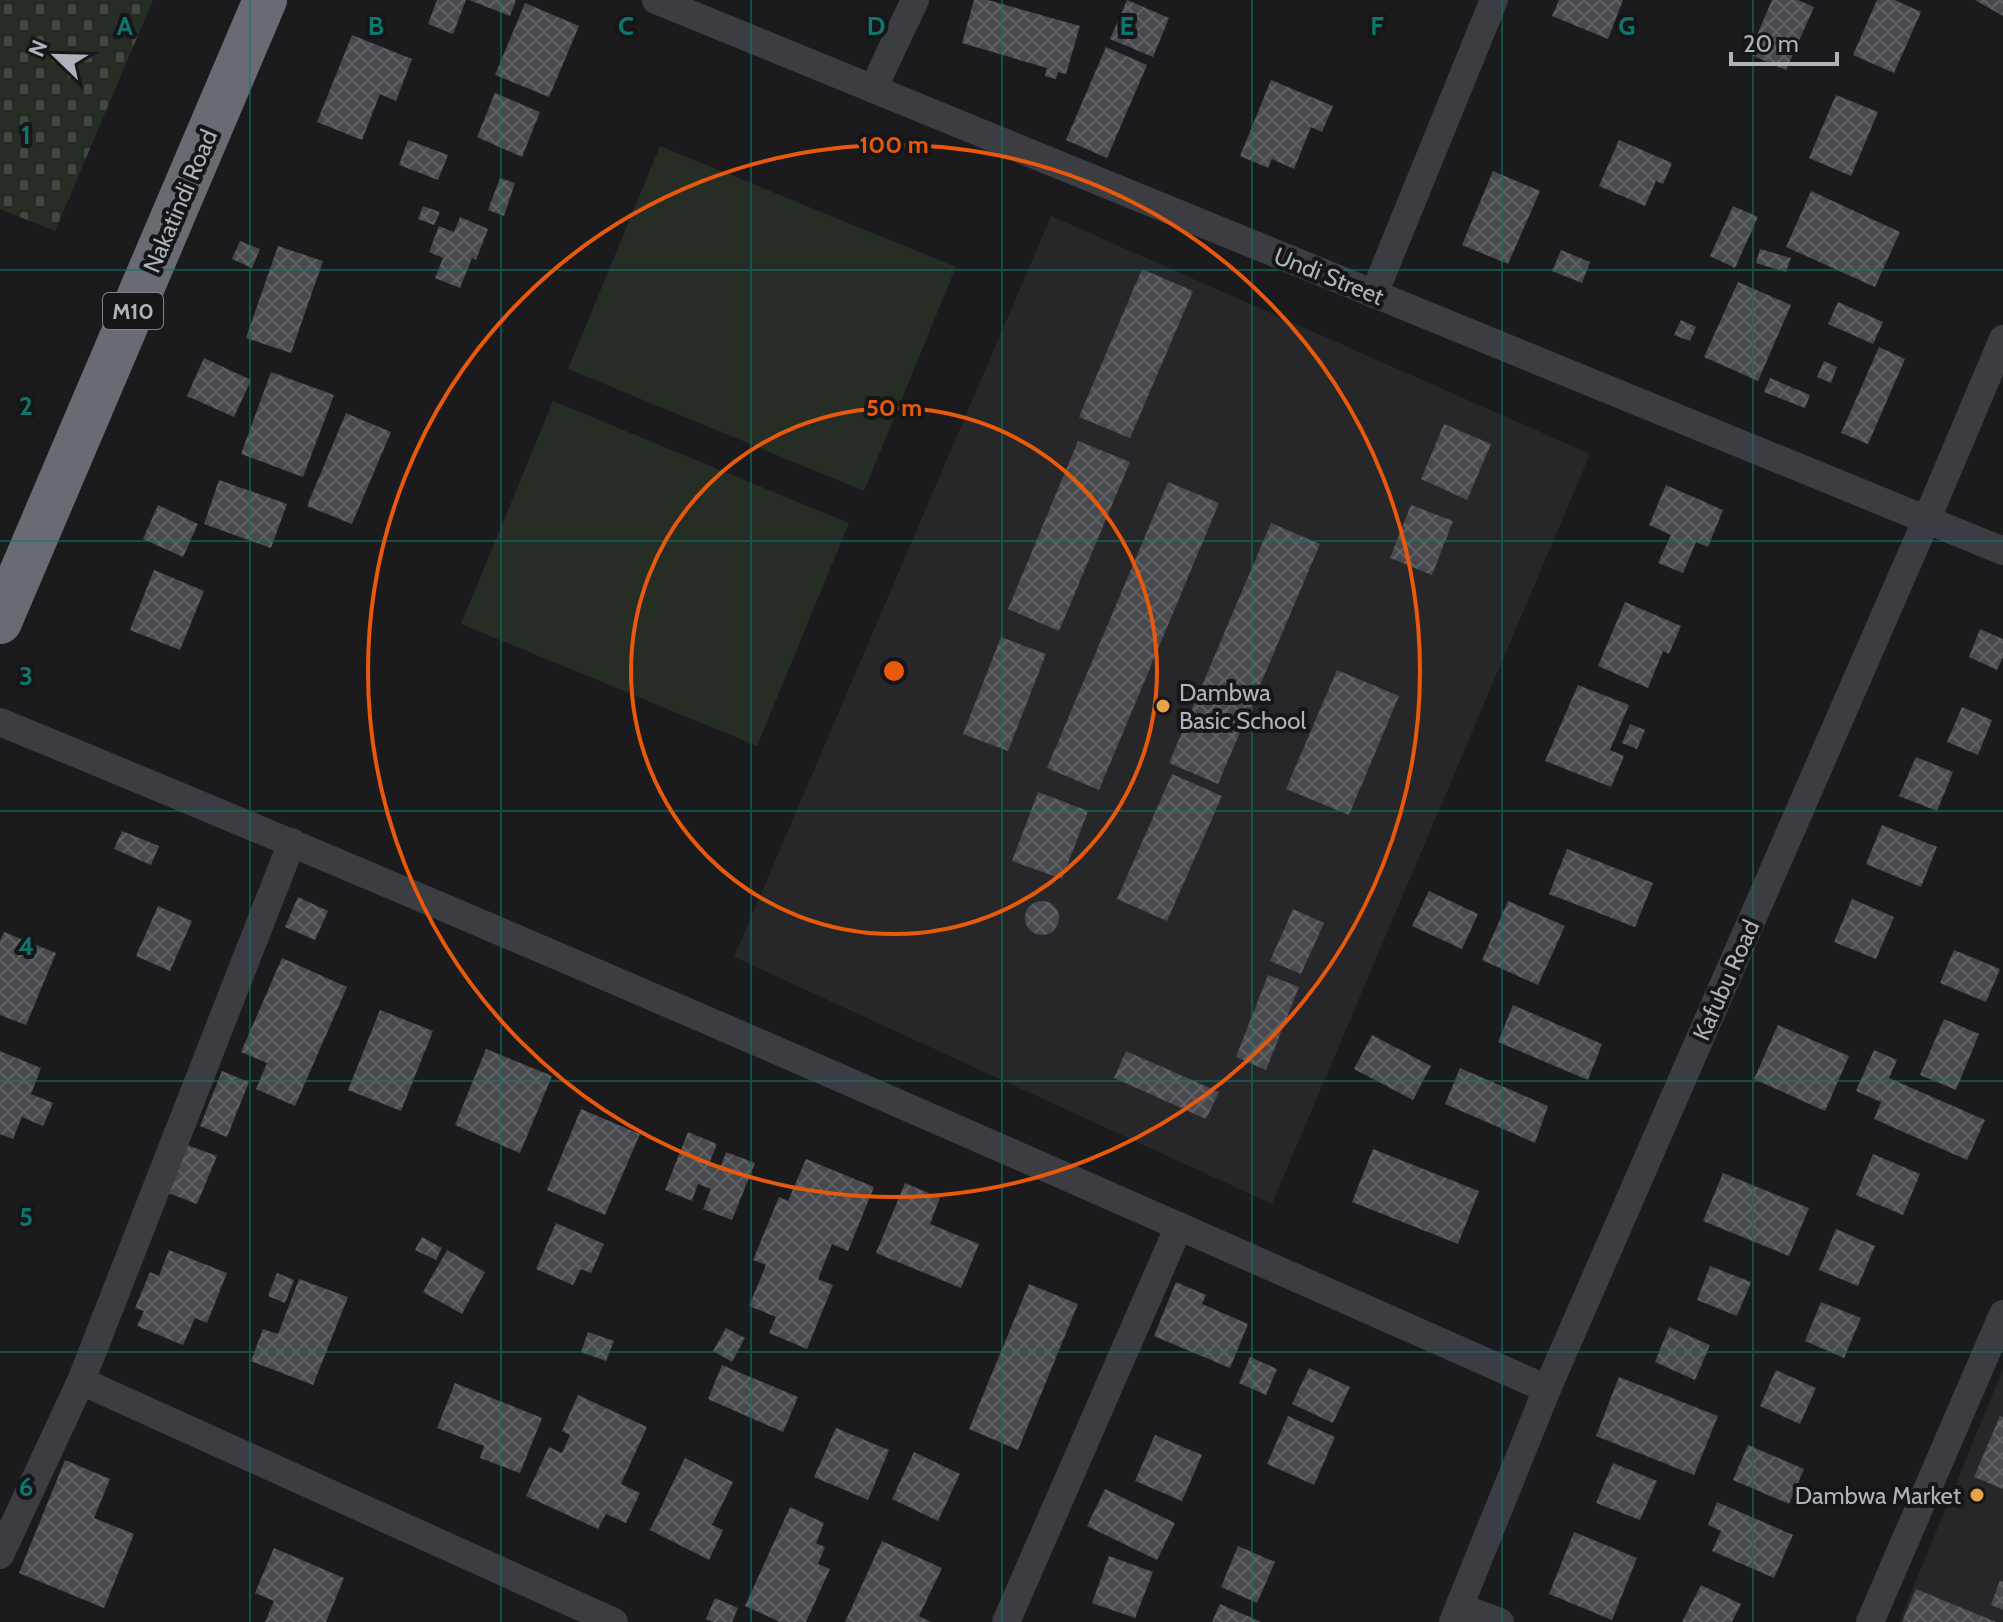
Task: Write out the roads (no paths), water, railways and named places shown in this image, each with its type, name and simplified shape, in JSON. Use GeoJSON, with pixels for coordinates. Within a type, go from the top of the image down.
{"type":"FeatureCollection","features":[{"type":"Feature","properties":{"kind":"highway","name":"Nakatindi Road"},"geometry":{"type":"LineString","coordinates":[[0,622],[265,0]]}},
{"type":"Feature","properties":{"kind":"street","name":"Undi Street"},"geometry":{"type":"LineString","coordinates":[[656,0],[2003,551]]}},
{"type":"Feature","properties":{"kind":"street"},"geometry":{"type":"LineString","coordinates":[[873,89],[915,0]]}},
{"type":"Feature","properties":{"kind":"street"},"geometry":{"type":"LineString","coordinates":[[1374,294],[1494,0]]}},
{"type":"Feature","properties":{"kind":"street","name":"Kafubu Road"},"geometry":{"type":"LineString","coordinates":[[1456,1614],[1547,1389],[2003,339]]}},
{"type":"Feature","properties":{"kind":"street"},"geometry":{"type":"LineString","coordinates":[[0,722],[292,842],[1547,1389]]}},
{"type":"Feature","properties":{"kind":"street"},"geometry":{"type":"LineString","coordinates":[[0,1555],[81,1381],[292,842]]}},
{"type":"Feature","properties":{"kind":"street"},"geometry":{"type":"LineString","coordinates":[[1006,1622],[1179,1226]]}},
{"type":"Feature","properties":{"kind":"street"},"geometry":{"type":"LineString","coordinates":[[1870,1622],[2003,1314]]}},
{"type":"Feature","properties":{"kind":"street"},"geometry":{"type":"LineString","coordinates":[[81,1381],[614,1622]]}},
{"type":"Feature","properties":{"kind":"street"},"geometry":{"type":"LineString","coordinates":[[1456,1614],[1500,1622]]}},
{"type":"Feature","properties":{"kind":"place","name":"Dambwa Basic School"},"geometry":{"type":"Point","coordinates":[1163,706]}},
{"type":"Feature","properties":{"kind":"place","name":"Dambwa Market"},"geometry":{"type":"Point","coordinates":[1977,1495]}}]}
